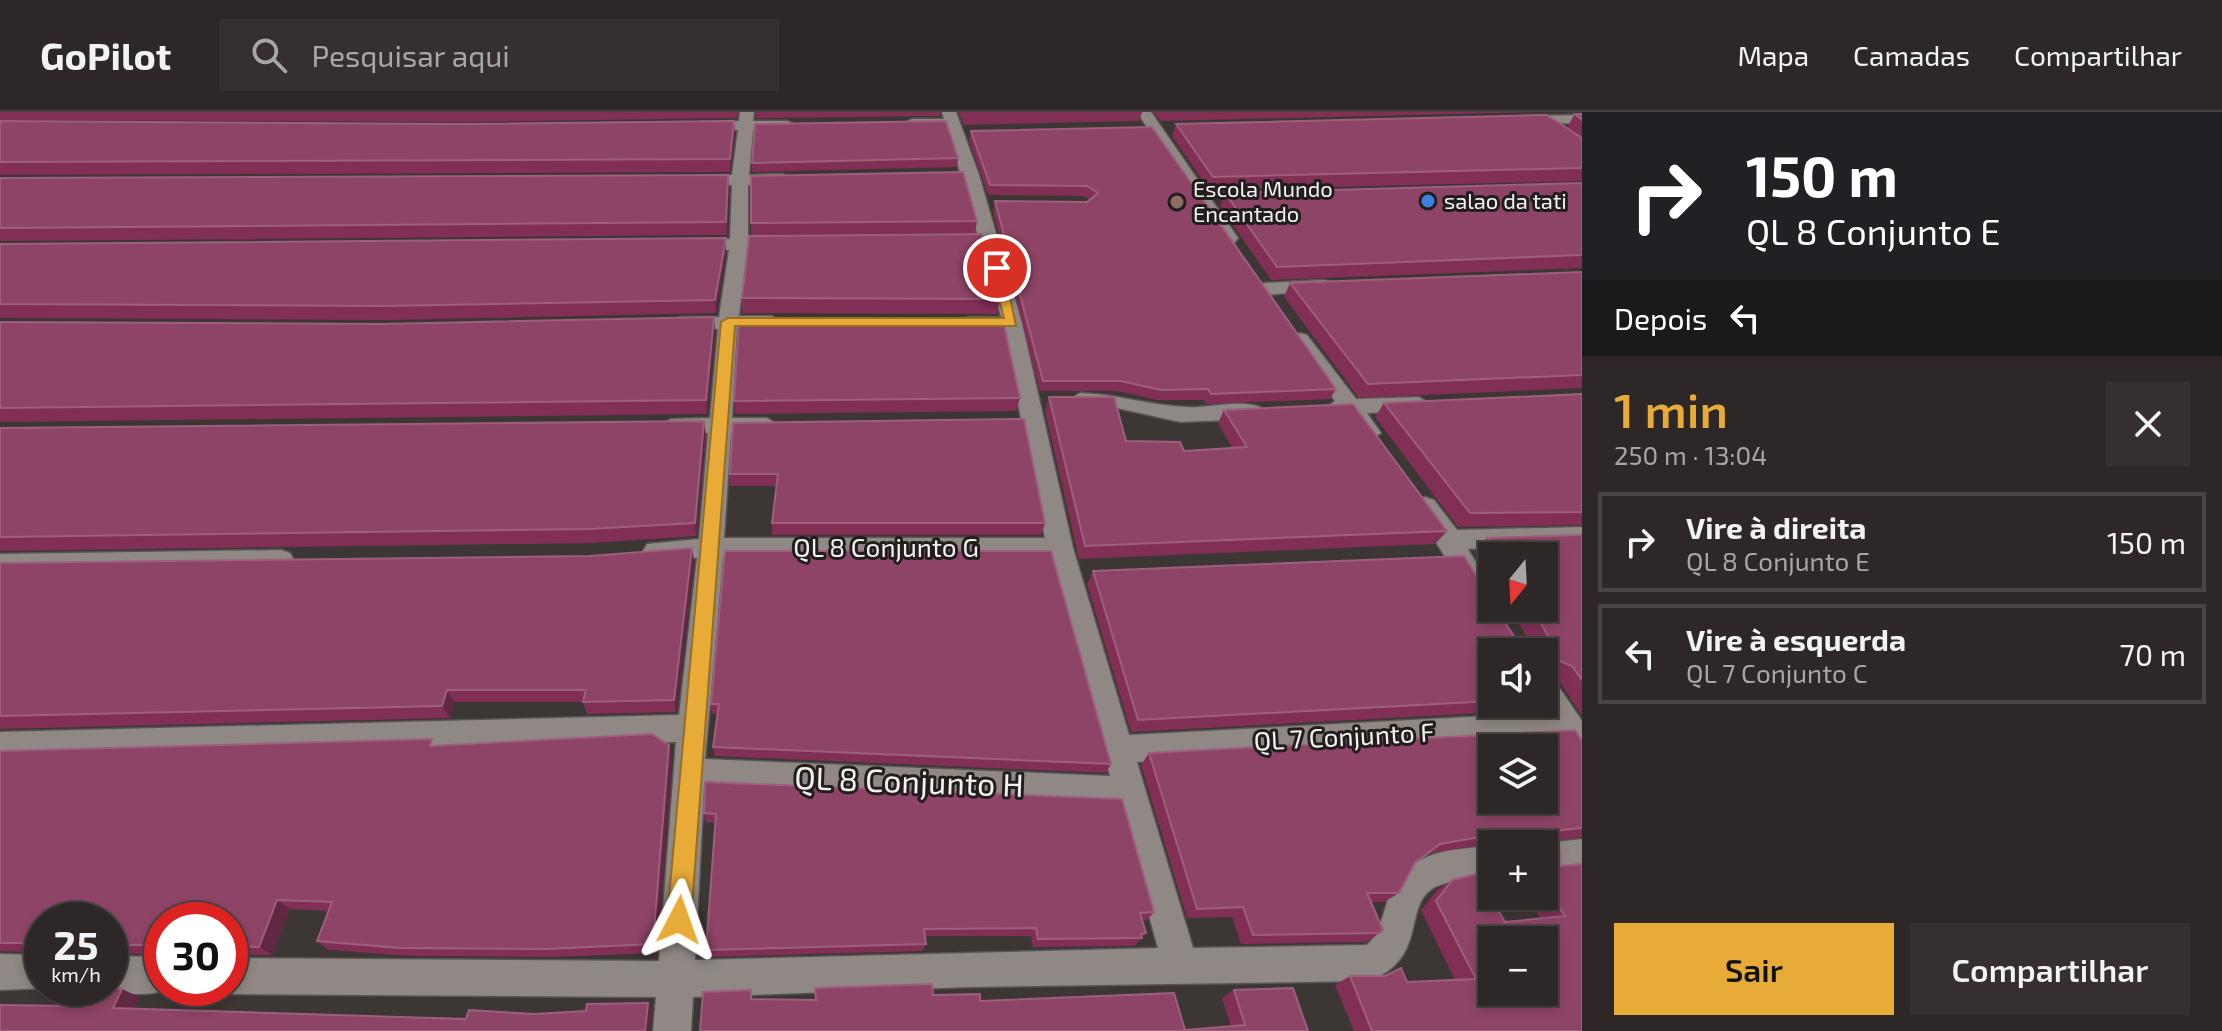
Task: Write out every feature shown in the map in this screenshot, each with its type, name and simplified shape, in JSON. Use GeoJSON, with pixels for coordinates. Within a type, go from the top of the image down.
{"type":"FeatureCollection","features":[{"type":"Feature","properties":{"kind":"street"},"geometry":{"type":"LineString","coordinates":[[1144,112],[1210,198],[1237,250]]}},
{"type":"Feature","properties":{"kind":"street"},"geometry":{"type":"LineString","coordinates":[[1538,116],[1562,134]]}},
{"type":"Feature","properties":{"kind":"street"},"geometry":{"type":"LineString","coordinates":[[1496,121],[1538,116],[1582,119]]}},
{"type":"Feature","properties":{"kind":"street"},"geometry":{"type":"LineString","coordinates":[[672,1031],[692,728],[711,548],[728,322],[739,245],[740,180],[747,119]]}},
{"type":"Feature","properties":{"kind":"street"},"geometry":{"type":"LineString","coordinates":[[683,126],[747,119],[806,124]]}},
{"type":"Feature","properties":{"kind":"street"},"geometry":{"type":"LineString","coordinates":[[894,123],[957,125],[963,175],[986,203],[982,241],[1012,323],[1024,415],[1180,964]]}},
{"type":"Feature","properties":{"kind":"street"},"geometry":{"type":"LineString","coordinates":[[676,181],[801,179]]}},
{"type":"Feature","properties":{"kind":"street"},"geometry":{"type":"LineString","coordinates":[[676,245],[802,244]]}},
{"type":"Feature","properties":{"kind":"street"},"geometry":{"type":"LineString","coordinates":[[1342,286],[1259,282],[1387,455]]}},
{"type":"Feature","properties":{"kind":"street"},"geometry":{"type":"LineString","coordinates":[[660,324],[792,322]]}},
{"type":"Feature","properties":{"kind":"street"},"geometry":{"type":"LineString","coordinates":[[950,323],[1012,323]]}},
{"type":"Feature","properties":{"kind":"street"},"geometry":{"type":"LineString","coordinates":[[1024,415],[1117,401],[1180,415],[1273,411]]}},
{"type":"Feature","properties":{"kind":"street"},"geometry":{"type":"LineString","coordinates":[[1319,408],[1443,403]]}},
{"type":"Feature","properties":{"kind":"street"},"geometry":{"type":"LineString","coordinates":[[647,426],[783,425]]}},
{"type":"Feature","properties":{"kind":"street"},"geometry":{"type":"LineString","coordinates":[[1414,491],[1478,586]]}},
{"type":"Feature","properties":{"kind":"street"},"geometry":{"type":"LineString","coordinates":[[1426,558],[1454,548],[1582,536]]}},
{"type":"Feature","properties":{"kind":"street","name":"QL 8 Conjunto G"},"geometry":{"type":"LineString","coordinates":[[632,553],[711,548],[1064,560],[1100,571]]}},
{"type":"Feature","properties":{"kind":"street"},"geometry":{"type":"LineString","coordinates":[[0,564],[303,560]]}},
{"type":"Feature","properties":{"kind":"street","name":"QL 7 Conjunto F"},"geometry":{"type":"LineString","coordinates":[[1119,749],[1567,716]]}},
{"type":"Feature","properties":{"kind":"street"},"geometry":{"type":"LineString","coordinates":[[0,746],[692,728]]}},
{"type":"Feature","properties":{"kind":"street","name":"QL 8 Conjunto H"},"geometry":{"type":"LineString","coordinates":[[689,773],[1129,791]]}},
{"type":"Feature","properties":{"kind":"street"},"geometry":{"type":"LineString","coordinates":[[1558,857],[1582,855]]}},
{"type":"Feature","properties":{"kind":"street"},"geometry":{"type":"LineString","coordinates":[[248,976],[675,979],[1378,960],[1390,944],[1411,885],[1424,875],[1449,867],[1478,864]]}},
{"type":"Feature","properties":{"kind":"street"},"geometry":{"type":"LineString","coordinates":[[0,972],[24,973]]}},
{"type":"Feature","properties":{"kind":"building"},"geometry":{"type":"Polygon","coordinates":[[[1547,115],[1582,138],[1582,168],[1213,177],[1176,124],[1547,115]]]}},
{"type":"Feature","properties":{"kind":"building"},"geometry":{"type":"Polygon","coordinates":[[[0,121],[460,124],[734,121],[730,159],[0,162],[0,121]]]}},
{"type":"Feature","properties":{"kind":"building"},"geometry":{"type":"Polygon","coordinates":[[[946,121],[958,158],[752,163],[755,124],[946,121]]]}},
{"type":"Feature","properties":{"kind":"building"},"geometry":{"type":"Polygon","coordinates":[[[1152,127],[1336,389],[1211,394],[1208,389],[1161,390],[1121,381],[1043,381],[995,201],[1087,202],[1098,193],[1087,186],[990,185],[971,131],[1152,127]]]}},
{"type":"Feature","properties":{"kind":"building"},"geometry":{"type":"Polygon","coordinates":[[[963,172],[977,221],[751,223],[751,176],[963,172]]]}},
{"type":"Feature","properties":{"kind":"building"},"geometry":{"type":"Polygon","coordinates":[[[728,175],[726,222],[0,228],[0,178],[728,175]]]}},
{"type":"Feature","properties":{"kind":"building"},"geometry":{"type":"Polygon","coordinates":[[[1582,183],[1582,255],[1277,267],[1225,193],[1582,183]]]}},
{"type":"Feature","properties":{"kind":"building"},"geometry":{"type":"Polygon","coordinates":[[[982,234],[1000,299],[742,298],[749,236],[982,234]]]}},
{"type":"Feature","properties":{"kind":"building"},"geometry":{"type":"Polygon","coordinates":[[[726,238],[715,300],[382,306],[0,304],[0,244],[726,238]]]}},
{"type":"Feature","properties":{"kind":"building"},"geometry":{"type":"Polygon","coordinates":[[[1582,272],[1582,375],[1368,384],[1290,283],[1582,272]]]}},
{"type":"Feature","properties":{"kind":"building"},"geometry":{"type":"Polygon","coordinates":[[[714,317],[706,400],[0,408],[0,322],[382,324],[714,317]]]}},
{"type":"Feature","properties":{"kind":"building"},"geometry":{"type":"Polygon","coordinates":[[[739,319],[1003,320],[1020,398],[734,401],[739,319]]]}},
{"type":"Feature","properties":{"kind":"building"},"geometry":{"type":"Polygon","coordinates":[[[1582,394],[1582,512],[1470,513],[1384,403],[1582,394]]]}},
{"type":"Feature","properties":{"kind":"building"},"geometry":{"type":"Polygon","coordinates":[[[1049,397],[1114,397],[1126,441],[1180,442],[1184,451],[1247,447],[1224,410],[1353,404],[1447,531],[1085,546],[1049,397]]]}},
{"type":"Feature","properties":{"kind":"building"},"geometry":{"type":"Polygon","coordinates":[[[1024,419],[1045,523],[772,523],[778,474],[730,474],[733,423],[1024,419]]]}},
{"type":"Feature","properties":{"kind":"building"},"geometry":{"type":"Polygon","coordinates":[[[704,421],[695,523],[589,529],[0,537],[0,428],[704,421]]]}},
{"type":"Feature","properties":{"kind":"building"},"geometry":{"type":"Polygon","coordinates":[[[1582,535],[1582,680],[1572,666],[1558,662],[1558,638],[1549,638],[1540,622],[1558,622],[1558,542],[1489,542],[1487,538],[1582,535]]]}},
{"type":"Feature","properties":{"kind":"building"},"geometry":{"type":"Polygon","coordinates":[[[692,548],[674,700],[583,702],[586,690],[447,690],[442,706],[0,716],[0,563],[590,556],[692,548]]]}},
{"type":"Feature","properties":{"kind":"building"},"geometry":{"type":"Polygon","coordinates":[[[725,551],[1051,551],[1111,764],[713,747],[719,704],[711,704],[725,551]]]}},
{"type":"Feature","properties":{"kind":"building"},"geometry":{"type":"Polygon","coordinates":[[[1464,556],[1478,578],[1478,622],[1505,622],[1515,638],[1478,638],[1478,702],[1138,720],[1093,571],[1464,556]]]}},
{"type":"Feature","properties":{"kind":"building"},"geometry":{"type":"Polygon","coordinates":[[[1575,730],[1582,741],[1582,828],[1478,830],[1478,837],[1440,844],[1415,863],[1399,893],[1367,893],[1383,930],[1380,933],[1253,935],[1243,907],[1197,909],[1149,753],[1478,735],[1478,814],[1558,814],[1558,734],[1501,734],[1575,730]]]}},
{"type":"Feature","properties":{"kind":"building"},"geometry":{"type":"Polygon","coordinates":[[[652,734],[669,745],[653,944],[547,949],[400,948],[317,941],[332,902],[277,900],[259,947],[248,947],[248,902],[144,902],[144,945],[128,945],[128,902],[24,902],[24,947],[23,943],[0,943],[0,751],[432,739],[430,746],[652,734]]]}},
{"type":"Feature","properties":{"kind":"building"},"geometry":{"type":"Polygon","coordinates":[[[705,782],[1122,799],[1154,912],[1140,913],[1146,933],[1141,934],[1142,938],[1038,939],[1036,928],[924,929],[926,944],[706,950],[716,814],[704,813],[705,782]]]}},
{"type":"Feature","properties":{"kind":"building"},"geometry":{"type":"Polygon","coordinates":[[[1558,836],[1560,866],[1582,864],[1582,1031],[1372,1031],[1350,976],[1385,976],[1401,968],[1407,982],[1476,979],[1436,901],[1452,880],[1477,874],[1478,910],[1498,910],[1505,922],[1565,916],[1558,906],[1558,836]]]}},
{"type":"Feature","properties":{"kind":"building"},"geometry":{"type":"Polygon","coordinates":[[[932,984],[933,995],[980,994],[980,1001],[1174,993],[1185,1030],[1245,1025],[1234,990],[1293,988],[1308,1031],[700,1031],[703,992],[751,990],[751,999],[816,1000],[815,988],[932,984]]]}},
{"type":"Feature","properties":{"kind":"building"},"geometry":{"type":"Polygon","coordinates":[[[648,1003],[645,1031],[0,1031],[0,1005],[114,1006],[466,1019],[469,1010],[534,1014],[586,1011],[587,1004],[648,1003]]]}},
{"type":"Feature","properties":{"kind":"place","name":"salao da tati"},"geometry":{"type":"Point","coordinates":[1428,201]}},
{"type":"Feature","properties":{"kind":"place","name":"Escola Mundo Encantado"},"geometry":{"type":"Point","coordinates":[1177,202]}},
{"type":"Feature","properties":{"kind":"route"},"geometry":{"type":"LineString","coordinates":[[679,920],[692,728],[711,548],[728,322],[1012,323],[997,268]]}}]}
